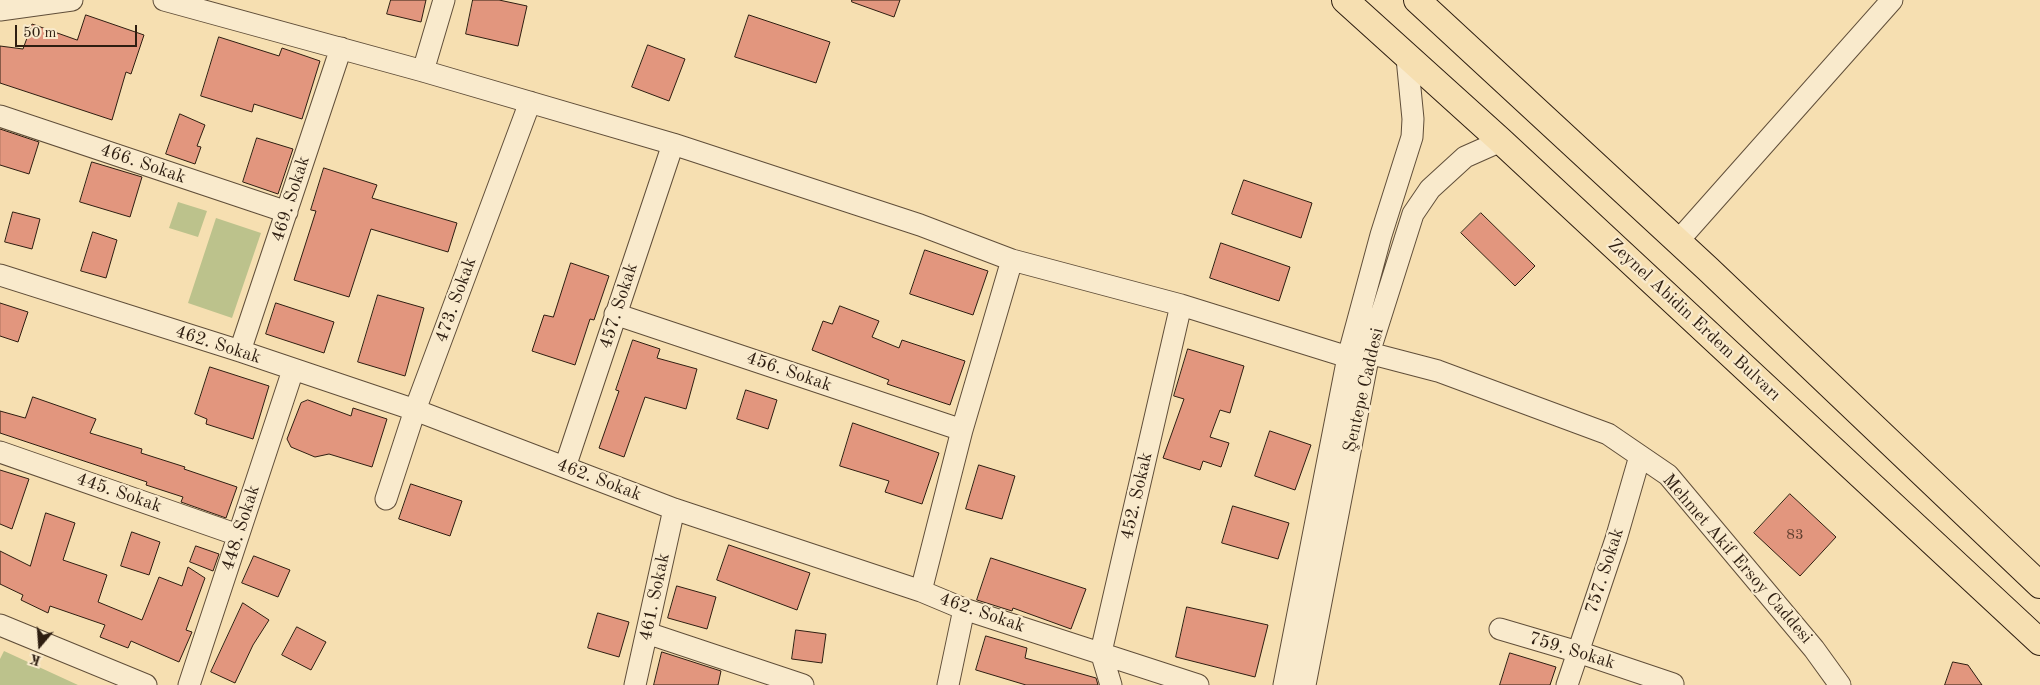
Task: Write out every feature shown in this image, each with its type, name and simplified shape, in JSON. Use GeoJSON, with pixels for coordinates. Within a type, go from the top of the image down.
{"type":"FeatureCollection","features":[{"type":"Feature","properties":{"kind":"main road","name":"Zeynel Abidin Erdem Bulvarı"},"geometry":{"type":"LineString","coordinates":[[1345,0],[1501,141],[2040,642]]}},
{"type":"Feature","properties":{"kind":"main road"},"geometry":{"type":"LineString","coordinates":[[1417,0],[1678,241],[2040,585]]}},
{"type":"Feature","properties":{"kind":"street"},"geometry":{"type":"LineString","coordinates":[[9,5],[72,0]]}},
{"type":"Feature","properties":{"kind":"street"},"geometry":{"type":"LineString","coordinates":[[165,0],[423,70],[673,144],[920,225],[1012,260],[1181,305],[1348,357]]}},
{"type":"Feature","properties":{"kind":"street"},"geometry":{"type":"LineString","coordinates":[[423,70],[444,0]]}},
{"type":"Feature","properties":{"kind":"street"},"geometry":{"type":"LineString","coordinates":[[1678,241],[1892,0]]}},
{"type":"Feature","properties":{"kind":"street","name":"469. Sokak"},"geometry":{"type":"LineString","coordinates":[[240,351],[341,48]]}},
{"type":"Feature","properties":{"kind":"street"},"geometry":{"type":"LineString","coordinates":[[1284,685],[1348,357],[1381,235],[1412,137],[1413,119],[1407,58]]}},
{"type":"Feature","properties":{"kind":"street","name":"473. Sokak"},"geometry":{"type":"LineString","coordinates":[[386,499],[415,410],[530,102]]}},
{"type":"Feature","properties":{"kind":"street","name":"466. Sokak"},"geometry":{"type":"LineString","coordinates":[[0,116],[287,212]]}},
{"type":"Feature","properties":{"kind":"street","name":"Şentepe Caddesi"},"geometry":{"type":"LineString","coordinates":[[1305,685],[1369,353],[1413,214],[1421,199],[1465,157],[1501,141]]}},
{"type":"Feature","properties":{"kind":"street","name":"457. Sokak"},"geometry":{"type":"LineString","coordinates":[[565,467],[673,144]]}},
{"type":"Feature","properties":{"kind":"street"},"geometry":{"type":"LineString","coordinates":[[921,591],[962,430],[1012,260]]}},
{"type":"Feature","properties":{"kind":"street","name":"462. Sokak"},"geometry":{"type":"LineString","coordinates":[[0,275],[240,351],[415,410],[674,509],[921,591],[964,609],[1198,685]]}},
{"type":"Feature","properties":{"kind":"street","name":"452. Sokak"},"geometry":{"type":"LineString","coordinates":[[1100,652],[1181,305]]}},
{"type":"Feature","properties":{"kind":"street","name":"456. Sokak"},"geometry":{"type":"LineString","coordinates":[[615,314],[962,430]]}},
{"type":"Feature","properties":{"kind":"street","name":"Mehmet Akif Ersoy Caddesi"},"geometry":{"type":"LineString","coordinates":[[1369,353],[1438,371],[1608,434],[1668,475],[1814,649],[1840,685]]}},
{"type":"Feature","properties":{"kind":"street","name":"448. Sokak"},"geometry":{"type":"LineString","coordinates":[[189,685],[293,370]]}},
{"type":"Feature","properties":{"kind":"street","name":"445. Sokak"},"geometry":{"type":"LineString","coordinates":[[0,452],[238,535]]}},
{"type":"Feature","properties":{"kind":"street","name":"757. Sokak"},"geometry":{"type":"LineString","coordinates":[[1567,685],[1616,539],[1640,456]]}},
{"type":"Feature","properties":{"kind":"street","name":"461. Sokak"},"geometry":{"type":"LineString","coordinates":[[635,685],[674,509]]}},
{"type":"Feature","properties":{"kind":"street"},"geometry":{"type":"LineString","coordinates":[[948,685],[964,609]]}},
{"type":"Feature","properties":{"kind":"street"},"geometry":{"type":"LineString","coordinates":[[0,625],[146,685]]}},
{"type":"Feature","properties":{"kind":"street","name":"759. Sokak"},"geometry":{"type":"LineString","coordinates":[[1500,629],[1578,652],[1673,684]]}},
{"type":"Feature","properties":{"kind":"street"},"geometry":{"type":"LineString","coordinates":[[647,633],[794,684]]}},
{"type":"Feature","properties":{"kind":"street"},"geometry":{"type":"LineString","coordinates":[[1100,652],[1112,685]]}},
{"type":"Feature","properties":{"kind":"green space"},"geometry":{"type":"Polygon","coordinates":[[[178,202],[207,211],[198,237],[169,228],[178,202]]]}},
{"type":"Feature","properties":{"kind":"green space"},"geometry":{"type":"Polygon","coordinates":[[[216,218],[261,233],[232,318],[188,303],[216,218]]]}},
{"type":"Feature","properties":{"kind":"green space"},"geometry":{"type":"Polygon","coordinates":[[[4,651],[78,685],[0,685],[0,659],[4,651]]]}},
{"type":"Feature","properties":{"kind":"building"},"geometry":{"type":"Polygon","coordinates":[[[391,0],[426,0],[421,22],[387,14],[391,0]]]}},
{"type":"Feature","properties":{"kind":"building"},"geometry":{"type":"Polygon","coordinates":[[[473,0],[499,0],[527,6],[518,46],[466,34],[473,0]]]}},
{"type":"Feature","properties":{"kind":"building"},"geometry":{"type":"Polygon","coordinates":[[[852,0],[900,0],[894,17],[852,2],[852,0]]]}},
{"type":"Feature","properties":{"kind":"building"},"geometry":{"type":"Polygon","coordinates":[[[86,15],[144,35],[131,74],[126,72],[112,120],[0,83],[0,46],[23,49],[32,24],[77,40],[86,15]]]}},
{"type":"Feature","properties":{"kind":"building"},"geometry":{"type":"Polygon","coordinates":[[[749,15],[830,42],[816,83],[735,57],[749,15]]]}},
{"type":"Feature","properties":{"kind":"building"},"geometry":{"type":"Polygon","coordinates":[[[219,37],[279,56],[282,48],[320,61],[302,119],[254,104],[252,112],[201,96],[219,37]]]}},
{"type":"Feature","properties":{"kind":"building"},"geometry":{"type":"Polygon","coordinates":[[[648,45],[685,59],[669,101],[632,87],[648,45]]]}},
{"type":"Feature","properties":{"kind":"building"},"geometry":{"type":"Polygon","coordinates":[[[180,114],[205,125],[197,146],[201,147],[195,164],[166,154],[180,114]]]}},
{"type":"Feature","properties":{"kind":"building"},"geometry":{"type":"Polygon","coordinates":[[[0,129],[39,142],[29,174],[0,165],[0,129]]]}},
{"type":"Feature","properties":{"kind":"building"},"geometry":{"type":"Polygon","coordinates":[[[257,138],[293,149],[278,194],[243,182],[257,138]]]}},
{"type":"Feature","properties":{"kind":"building"},"geometry":{"type":"Polygon","coordinates":[[[92,162],[142,177],[130,217],[80,202],[92,162]]]}},
{"type":"Feature","properties":{"kind":"building"},"geometry":{"type":"Polygon","coordinates":[[[324,168],[377,185],[372,198],[457,223],[448,252],[371,229],[349,297],[294,280],[316,211],[311,210],[324,168]]]}},
{"type":"Feature","properties":{"kind":"building"},"geometry":{"type":"Polygon","coordinates":[[[1244,180],[1312,203],[1301,238],[1232,214],[1244,180]]]}},
{"type":"Feature","properties":{"kind":"building"},"geometry":{"type":"Polygon","coordinates":[[[13,212],[40,219],[32,249],[5,242],[13,212]]]}},
{"type":"Feature","properties":{"kind":"building"},"geometry":{"type":"Polygon","coordinates":[[[1481,213],[1535,266],[1515,286],[1461,233],[1481,213]]]}},
{"type":"Feature","properties":{"kind":"building"},"geometry":{"type":"Polygon","coordinates":[[[93,232],[117,240],[106,278],[81,271],[93,232]]]}},
{"type":"Feature","properties":{"kind":"building"},"geometry":{"type":"Polygon","coordinates":[[[1221,243],[1290,267],[1279,301],[1210,278],[1221,243]]]}},
{"type":"Feature","properties":{"kind":"building"},"geometry":{"type":"Polygon","coordinates":[[[925,250],[988,271],[973,315],[910,294],[925,250]]]}},
{"type":"Feature","properties":{"kind":"building"},"geometry":{"type":"Polygon","coordinates":[[[571,263],[609,276],[594,320],[590,319],[575,365],[532,351],[544,315],[553,317],[571,263]]]}},
{"type":"Feature","properties":{"kind":"building"},"geometry":{"type":"Polygon","coordinates":[[[378,295],[424,308],[405,376],[358,362],[378,295]]]}},
{"type":"Feature","properties":{"kind":"building"},"geometry":{"type":"Polygon","coordinates":[[[0,303],[28,312],[18,342],[0,336],[0,303]]]}},
{"type":"Feature","properties":{"kind":"building"},"geometry":{"type":"Polygon","coordinates":[[[276,303],[334,322],[324,353],[266,334],[276,303]]]}},
{"type":"Feature","properties":{"kind":"building"},"geometry":{"type":"Polygon","coordinates":[[[840,306],[879,321],[872,337],[899,348],[902,340],[965,361],[950,405],[887,384],[889,380],[812,350],[823,321],[832,324],[840,306]]]}},
{"type":"Feature","properties":{"kind":"building"},"geometry":{"type":"Polygon","coordinates":[[[633,340],[660,349],[657,358],[697,369],[686,409],[645,397],[624,457],[599,448],[619,391],[616,390],[633,340]]]}},
{"type":"Feature","properties":{"kind":"building"},"geometry":{"type":"Polygon","coordinates":[[[1188,349],[1244,366],[1230,413],[1220,410],[1210,437],[1229,443],[1221,467],[1203,461],[1200,470],[1163,458],[1184,399],[1174,396],[1188,349]]]}},
{"type":"Feature","properties":{"kind":"building"},"geometry":{"type":"Polygon","coordinates":[[[210,367],[269,386],[253,439],[206,424],[207,419],[195,414],[210,367]]]}},
{"type":"Feature","properties":{"kind":"building"},"geometry":{"type":"Polygon","coordinates":[[[746,390],[777,400],[768,429],[737,419],[746,390]]]}},
{"type":"Feature","properties":{"kind":"building"},"geometry":{"type":"Polygon","coordinates":[[[33,397],[96,419],[90,433],[142,449],[141,453],[237,487],[226,518],[181,502],[183,497],[146,485],[147,482],[0,433],[0,411],[25,418],[33,397]]]}},
{"type":"Feature","properties":{"kind":"building"},"geometry":{"type":"Polygon","coordinates":[[[308,400],[351,416],[353,408],[387,419],[372,467],[329,454],[315,457],[291,447],[287,439],[301,403],[308,400]]]}},
{"type":"Feature","properties":{"kind":"building"},"geometry":{"type":"Polygon","coordinates":[[[853,423],[939,453],[922,504],[885,492],[889,481],[840,466],[853,423]]]}},
{"type":"Feature","properties":{"kind":"building"},"geometry":{"type":"Polygon","coordinates":[[[1270,431],[1311,445],[1295,490],[1255,476],[1270,431]]]}},
{"type":"Feature","properties":{"kind":"building"},"geometry":{"type":"Polygon","coordinates":[[[979,465],[1015,476],[1002,519],[966,509],[979,465]]]}},
{"type":"Feature","properties":{"kind":"building"},"geometry":{"type":"Polygon","coordinates":[[[0,470],[29,479],[12,529],[0,524],[0,470]]]}},
{"type":"Feature","properties":{"kind":"building"},"geometry":{"type":"Polygon","coordinates":[[[411,484],[462,501],[450,536],[399,519],[411,484]]]}},
{"type":"Feature","properties":{"kind":"building"},"geometry":{"type":"Polygon","coordinates":[[[1790,494],[1836,537],[1800,576],[1754,533],[1790,494]]]}},
{"type":"Feature","properties":{"kind":"building"},"geometry":{"type":"Polygon","coordinates":[[[1233,506],[1289,523],[1278,559],[1222,543],[1233,506]]]}},
{"type":"Feature","properties":{"kind":"building"},"geometry":{"type":"Polygon","coordinates":[[[46,513],[75,523],[63,560],[107,575],[98,602],[142,620],[159,577],[182,586],[188,567],[205,578],[186,630],[192,632],[179,662],[131,641],[128,648],[100,637],[105,625],[50,606],[48,613],[21,600],[23,595],[0,584],[0,551],[30,566],[46,513]]]}},
{"type":"Feature","properties":{"kind":"building"},"geometry":{"type":"Polygon","coordinates":[[[132,532],[160,542],[149,575],[121,566],[132,532]]]}},
{"type":"Feature","properties":{"kind":"building"},"geometry":{"type":"Polygon","coordinates":[[[729,545],[810,573],[797,610],[717,580],[729,545]]]}},
{"type":"Feature","properties":{"kind":"building"},"geometry":{"type":"Polygon","coordinates":[[[196,546],[219,554],[213,571],[190,562],[196,546]]]}},
{"type":"Feature","properties":{"kind":"building"},"geometry":{"type":"Polygon","coordinates":[[[254,556],[290,570],[278,597],[242,583],[254,556]]]}},
{"type":"Feature","properties":{"kind":"building"},"geometry":{"type":"Polygon","coordinates":[[[991,558],[1086,589],[1071,629],[1013,608],[1012,611],[977,600],[991,558]]]}},
{"type":"Feature","properties":{"kind":"building"},"geometry":{"type":"Polygon","coordinates":[[[677,586],[716,597],[707,629],[668,618],[677,586]]]}},
{"type":"Feature","properties":{"kind":"building"},"geometry":{"type":"Polygon","coordinates":[[[243,603],[269,620],[253,645],[235,683],[211,672],[243,603]]]}},
{"type":"Feature","properties":{"kind":"building"},"geometry":{"type":"Polygon","coordinates":[[[1187,607],[1268,625],[1255,677],[1176,657],[1187,607]]]}},
{"type":"Feature","properties":{"kind":"building"},"geometry":{"type":"Polygon","coordinates":[[[598,613],[629,622],[619,657],[588,648],[598,613]]]}},
{"type":"Feature","properties":{"kind":"building"},"geometry":{"type":"Polygon","coordinates":[[[297,627],[326,642],[311,670],[282,655],[297,627]]]}},
{"type":"Feature","properties":{"kind":"building"},"geometry":{"type":"Polygon","coordinates":[[[796,630],[826,634],[822,663],[792,659],[796,630]]]}},
{"type":"Feature","properties":{"kind":"building"},"geometry":{"type":"Polygon","coordinates":[[[986,636],[1027,648],[1025,658],[1096,678],[1098,685],[1026,685],[976,670],[986,636]]]}},
{"type":"Feature","properties":{"kind":"building"},"geometry":{"type":"Polygon","coordinates":[[[662,652],[721,671],[718,685],[654,685],[662,652]]]}},
{"type":"Feature","properties":{"kind":"building"},"geometry":{"type":"Polygon","coordinates":[[[1510,653],[1556,667],[1550,685],[1500,685],[1510,653]]]}},
{"type":"Feature","properties":{"kind":"building"},"geometry":{"type":"Polygon","coordinates":[[[1953,662],[1968,665],[1982,685],[1945,685],[1953,662]]]}}]}
